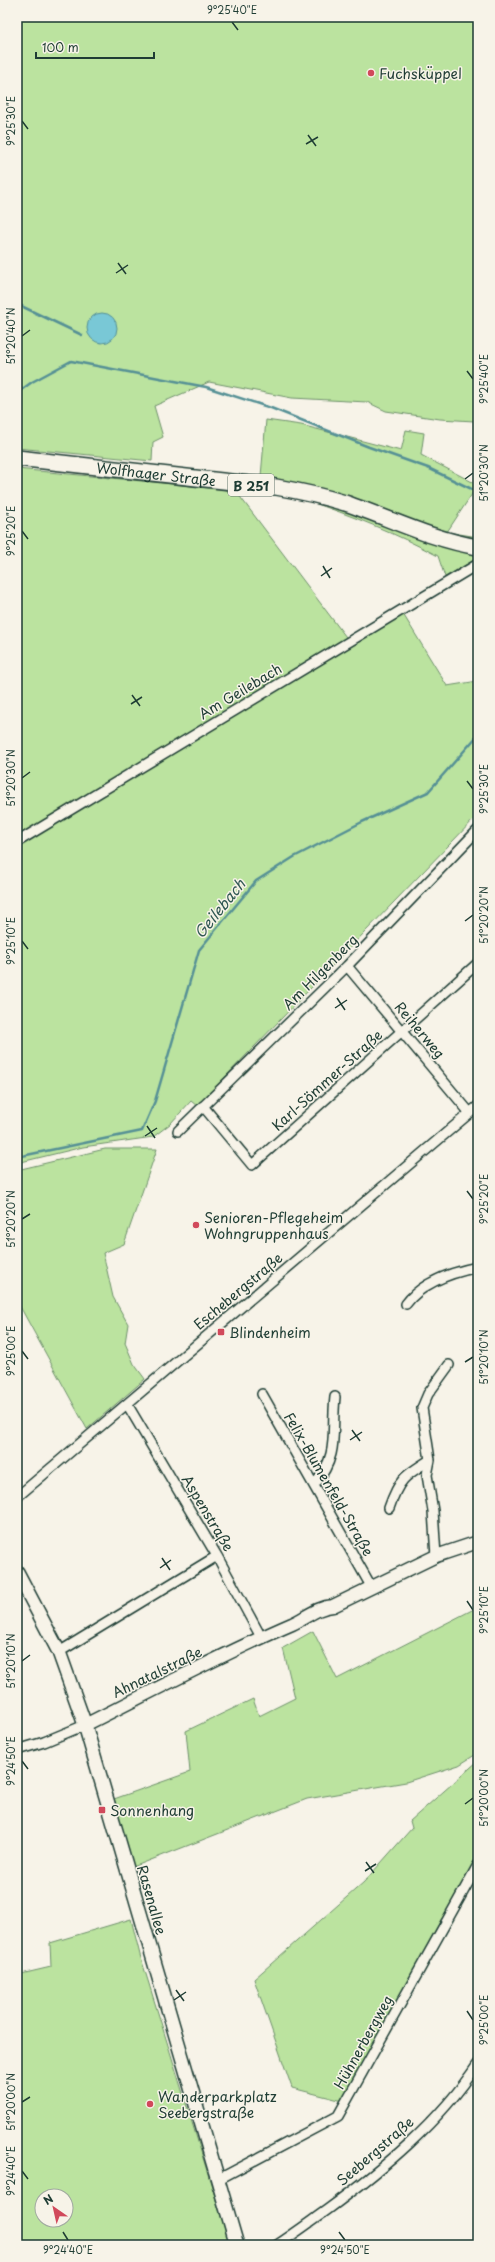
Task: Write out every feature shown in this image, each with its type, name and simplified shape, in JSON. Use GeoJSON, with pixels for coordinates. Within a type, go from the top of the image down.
{"type":"FeatureCollection","features":[{"type":"Feature","properties":{"kind":"main road","name":"Wolfhager Straße"},"geometry":{"type":"LineString","coordinates":[[17,458],[276,487],[315,494],[346,503],[428,536],[478,547]]}},
{"type":"Feature","properties":{"kind":"main road","name":"Rasenallee"},"geometry":{"type":"LineString","coordinates":[[17,1572],[59,1652],[85,1725],[137,1910],[219,2179],[237,2245]]}},
{"type":"Feature","properties":{"kind":"street","name":"Am Geilebach"},"geometry":{"type":"LineString","coordinates":[[17,842],[478,564]]}},
{"type":"Feature","properties":{"kind":"street","name":"Am Hilgenberg"},"geometry":{"type":"LineString","coordinates":[[178,1131],[347,966],[478,830]]}},
{"type":"Feature","properties":{"kind":"street","name":"Karl-Sömmer-Straße"},"geometry":{"type":"LineString","coordinates":[[203,1106],[252,1165],[478,963]]}},
{"type":"Feature","properties":{"kind":"street","name":"Reiherweg"},"geometry":{"type":"LineString","coordinates":[[347,966],[403,1031],[470,1113]]}},
{"type":"Feature","properties":{"kind":"street","name":"Eschebergstraße"},"geometry":{"type":"LineString","coordinates":[[17,1497],[478,1106]]}},
{"type":"Feature","properties":{"kind":"street"},"geometry":{"type":"LineString","coordinates":[[406,1304],[424,1288],[452,1272],[478,1267]]}},
{"type":"Feature","properties":{"kind":"street"},"geometry":{"type":"LineString","coordinates":[[436,1556],[434,1511],[427,1475],[430,1460],[422,1408],[428,1394],[449,1365]]}},
{"type":"Feature","properties":{"kind":"street","name":"Felix-Blumenfeld-Straße"},"geometry":{"type":"LineString","coordinates":[[262,1394],[372,1588]]}},
{"type":"Feature","properties":{"kind":"street"},"geometry":{"type":"LineString","coordinates":[[314,1484],[326,1471],[334,1446],[335,1397]]}},
{"type":"Feature","properties":{"kind":"street","name":"Aspenstraße"},"geometry":{"type":"LineString","coordinates":[[127,1404],[218,1556],[261,1637]]}},
{"type":"Feature","properties":{"kind":"street"},"geometry":{"type":"LineString","coordinates":[[389,1508],[397,1485],[412,1471],[430,1460]]}},
{"type":"Feature","properties":{"kind":"street","name":"Ahnatalstraße"},"geometry":{"type":"LineString","coordinates":[[17,1750],[44,1742],[85,1725],[261,1637],[308,1618],[320,1616],[333,1606],[436,1556],[478,1542]]}},
{"type":"Feature","properties":{"kind":"street"},"geometry":{"type":"LineString","coordinates":[[59,1652],[218,1556]]}},
{"type":"Feature","properties":{"kind":"street","name":"Hühnerbergweg"},"geometry":{"type":"LineString","coordinates":[[219,2179],[338,2116],[478,1865]]}},
{"type":"Feature","properties":{"kind":"street","name":"Seebergstraße"},"geometry":{"type":"LineString","coordinates":[[277,2245],[359,2186],[385,2165],[448,2106],[478,2064]]}},
{"type":"Feature","properties":{"kind":"green space"},"geometry":{"type":"Polygon","coordinates":[[[17,17],[478,17],[478,409],[474,421],[440,419],[386,411],[367,402],[292,398],[209,382],[154,406],[163,437],[153,442],[152,461],[17,448],[17,17]]]}},
{"type":"Feature","properties":{"kind":"green space"},"geometry":{"type":"Polygon","coordinates":[[[266,420],[301,425],[401,451],[406,430],[424,433],[421,455],[478,485],[447,532],[478,537],[478,541],[265,480],[261,476],[266,420]]]}},
{"type":"Feature","properties":{"kind":"green space"},"geometry":{"type":"Polygon","coordinates":[[[17,469],[235,490],[352,645],[403,614],[447,686],[478,681],[478,815],[197,1106],[191,1101],[170,1124],[153,1137],[83,1147],[17,1163],[17,469]]]}},
{"type":"Feature","properties":{"kind":"green space"},"geometry":{"type":"Polygon","coordinates":[[[309,498],[478,554],[478,558],[445,577],[438,556],[373,525],[305,500],[309,498]]]}},
{"type":"Feature","properties":{"kind":"green space"},"geometry":{"type":"Polygon","coordinates":[[[105,1149],[157,1149],[124,1244],[103,1253],[113,1297],[128,1324],[125,1343],[134,1364],[145,1379],[87,1429],[17,1301],[17,1170],[105,1149]]]}},
{"type":"Feature","properties":{"kind":"green space"},"geometry":{"type":"Polygon","coordinates":[[[478,1607],[478,1753],[459,1765],[406,1782],[307,1799],[133,1867],[114,1799],[190,1772],[186,1731],[253,1699],[259,1716],[295,1698],[283,1648],[313,1631],[337,1679],[478,1607]]]}},
{"type":"Feature","properties":{"kind":"green space"},"geometry":{"type":"Polygon","coordinates":[[[478,1761],[478,1861],[455,1904],[442,1918],[343,2101],[292,2088],[254,1979],[364,1882],[412,1828],[410,1821],[478,1761]]]}},
{"type":"Feature","properties":{"kind":"green space"},"geometry":{"type":"Polygon","coordinates":[[[131,1919],[140,1955],[230,2245],[17,2245],[17,1975],[51,1967],[50,1943],[131,1919]]]}},
{"type":"Feature","properties":{"kind":"water"},"geometry":{"type":"Polygon","coordinates":[[[102,313],[113,317],[117,328],[113,339],[102,343],[91,339],[87,328],[91,317],[102,313]]]}},
{"type":"Feature","properties":{"kind":"waterway"},"geometry":{"type":"LineString","coordinates":[[17,304],[82,335]]}},
{"type":"Feature","properties":{"kind":"waterway"},"geometry":{"type":"LineString","coordinates":[[17,393],[32,382],[71,361],[206,387],[271,408],[369,447],[428,468],[478,492]]}},
{"type":"Feature","properties":{"kind":"waterway","name":"Geilebach"},"geometry":{"type":"LineString","coordinates":[[17,1157],[142,1131],[155,1101],[199,950],[256,881],[294,857],[362,822],[428,792],[478,735]]}},
{"type":"Feature","properties":{"kind":"place","name":"Fuchsküppel"},"geometry":{"type":"Point","coordinates":[371,73]}},
{"type":"Feature","properties":{"kind":"place","name":"Senioren-Pflegeheim Wohngruppenhaus"},"geometry":{"type":"Point","coordinates":[196,1225]}},
{"type":"Feature","properties":{"kind":"place","name":"Blindenheim"},"geometry":{"type":"Point","coordinates":[221,1332]}},
{"type":"Feature","properties":{"kind":"place","name":"Sonnenhang"},"geometry":{"type":"Point","coordinates":[102,1810]}},
{"type":"Feature","properties":{"kind":"place","name":"Wanderparkplatz Seebergstraße"},"geometry":{"type":"Point","coordinates":[150,2104]}}]}
